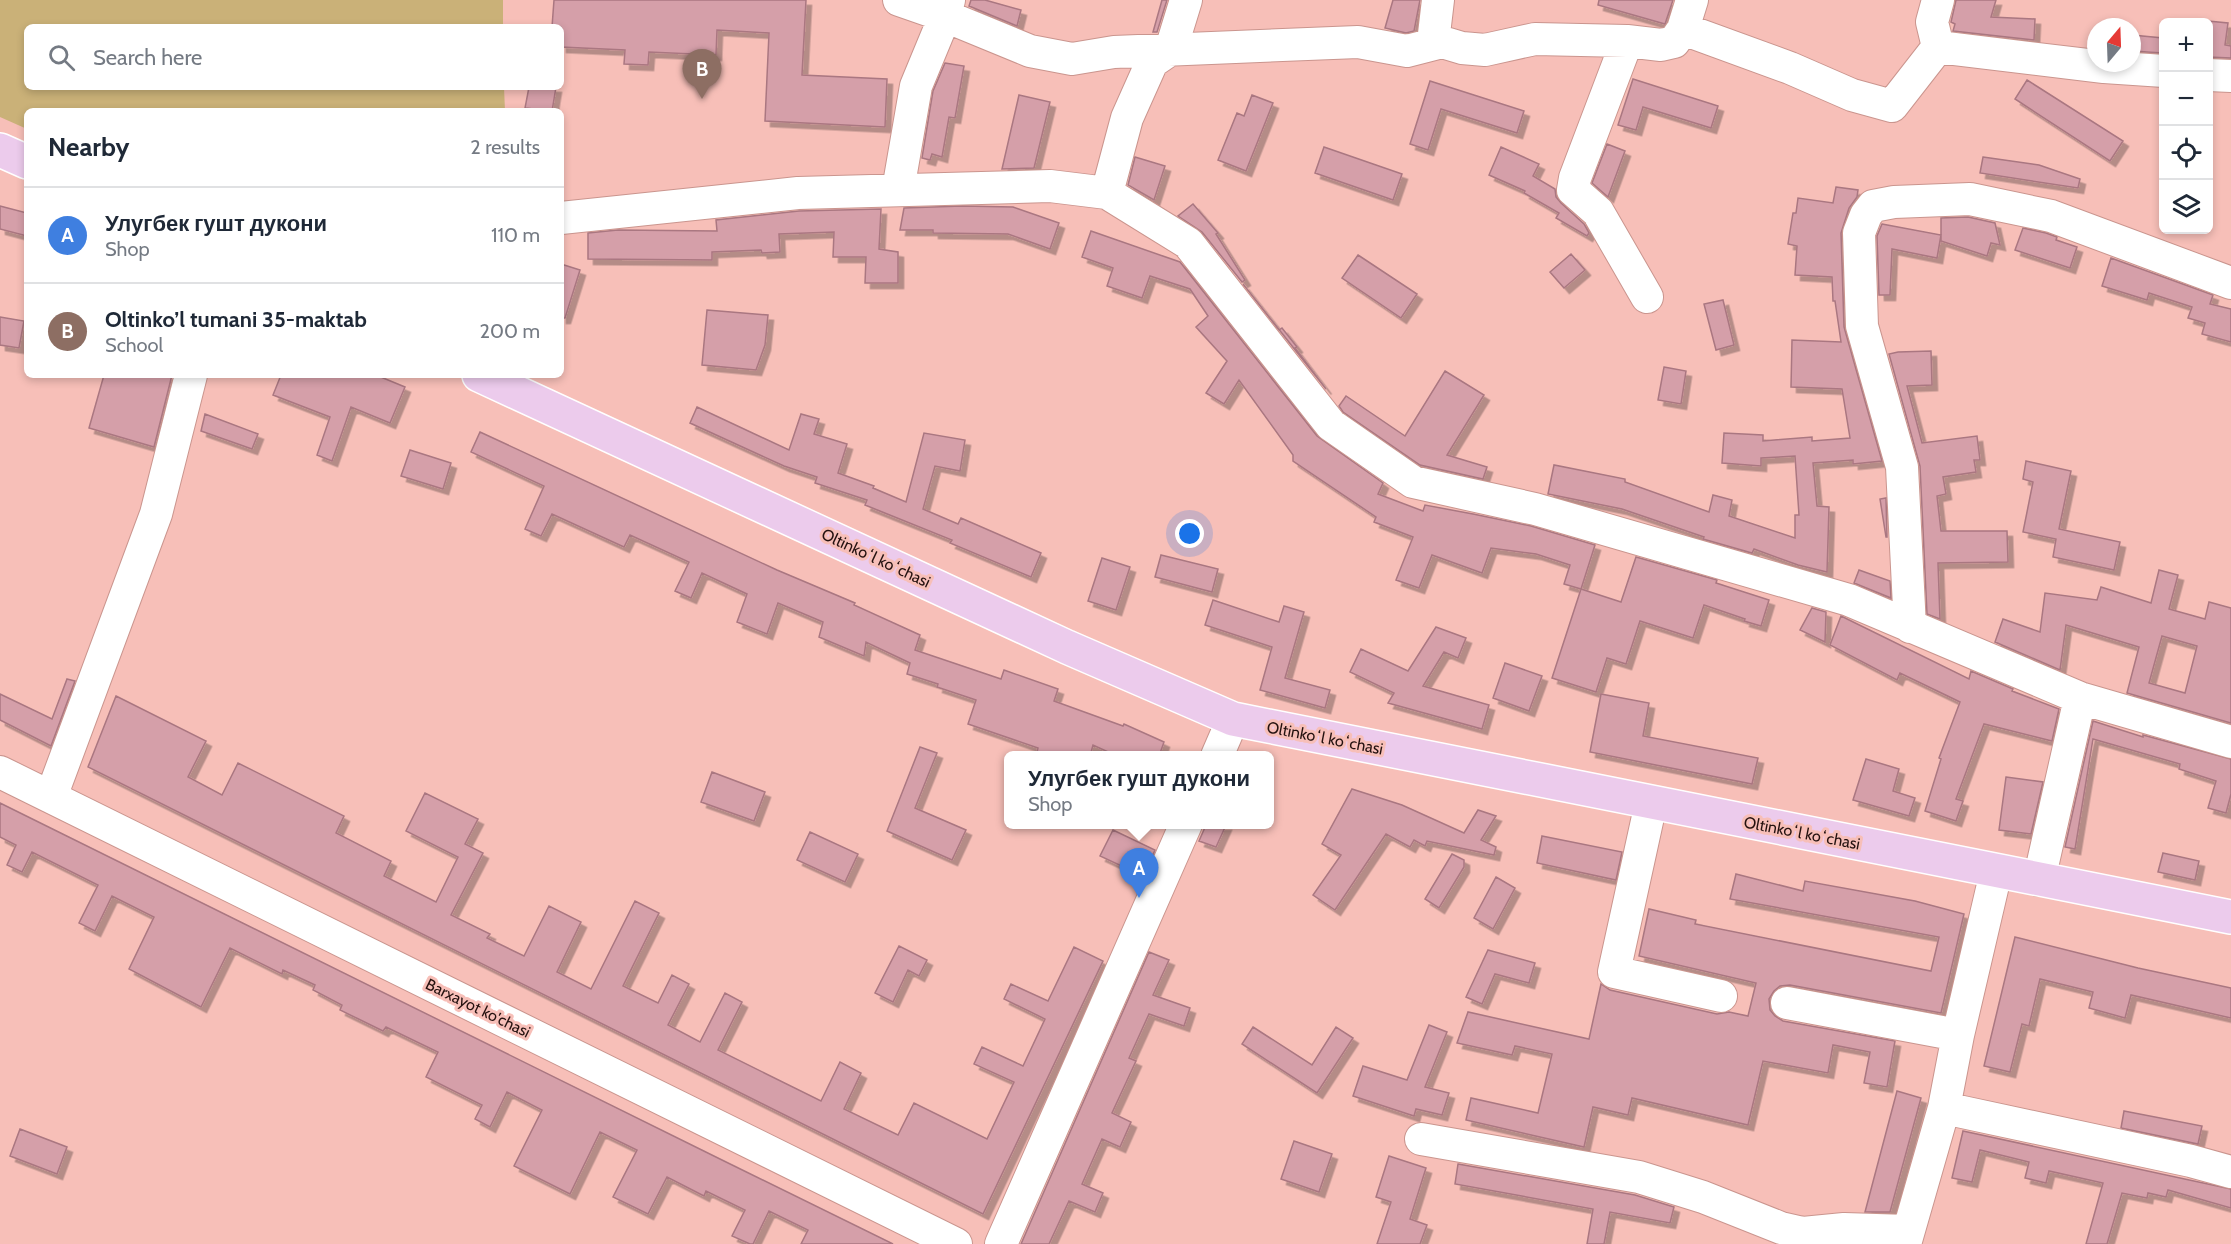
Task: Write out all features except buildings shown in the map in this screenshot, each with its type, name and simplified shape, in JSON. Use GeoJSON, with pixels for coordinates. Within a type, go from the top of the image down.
{"type":"FeatureCollection","features":[{"type":"Feature","properties":{"kind":"main road"},"geometry":{"type":"LineString","coordinates":[[0,150],[24,161]]}},
{"type":"Feature","properties":{"kind":"main road","name":"Oltinkoʻl koʻchasi"},"geometry":{"type":"LineString","coordinates":[[498,379],[1067,646],[1233,719],[2231,917]]}},
{"type":"Feature","properties":{"kind":"street"},"geometry":{"type":"LineString","coordinates":[[899,0],[947,8],[1030,51],[1072,59],[1114,52],[1358,42],[1407,51],[1442,42]]}},
{"type":"Feature","properties":{"kind":"street"},"geometry":{"type":"LineString","coordinates":[[1107,193],[1127,118],[1152,62],[1171,49],[1186,0]]}},
{"type":"Feature","properties":{"kind":"street"},"geometry":{"type":"LineString","coordinates":[[1438,0],[1434,34],[1442,42],[1462,48],[1485,50],[1535,39],[1627,41],[1661,45],[1674,42],[1688,15],[1790,68],[1852,96],[1892,106],[1938,47]]}},
{"type":"Feature","properties":{"kind":"street"},"geometry":{"type":"LineString","coordinates":[[1938,0],[1932,22],[1938,47]]}},
{"type":"Feature","properties":{"kind":"street"},"geometry":{"type":"LineString","coordinates":[[898,190],[916,86],[947,8]]}},
{"type":"Feature","properties":{"kind":"street"},"geometry":{"type":"LineString","coordinates":[[1627,41],[1575,178],[1573,189],[1598,212],[1647,297]]}},
{"type":"Feature","properties":{"kind":"street"},"geometry":{"type":"LineString","coordinates":[[1938,47],[2104,67],[2159,71]]}},
{"type":"Feature","properties":{"kind":"street"},"geometry":{"type":"LineString","coordinates":[[2213,75],[2231,76]]}},
{"type":"Feature","properties":{"kind":"street"},"geometry":{"type":"LineString","coordinates":[[564,218],[798,193],[1050,186],[1107,193],[1188,243],[1331,425],[1413,482],[1535,509],[1849,600],[2080,699],[2231,742]]}},
{"type":"Feature","properties":{"kind":"street"},"geometry":{"type":"LineString","coordinates":[[1910,627],[1902,467],[1862,326],[1859,233],[1866,214],[1873,206],[1894,202],[1970,200],[2051,216],[2231,283]]}},
{"type":"Feature","properties":{"kind":"street"},"geometry":{"type":"LineString","coordinates":[[51,797],[156,514],[190,378]]}},
{"type":"Feature","properties":{"kind":"street"},"geometry":{"type":"LineString","coordinates":[[2039,880],[2080,699]]}},
{"type":"Feature","properties":{"kind":"street"},"geometry":{"type":"LineString","coordinates":[[1219,751],[1233,719]]}},
{"type":"Feature","properties":{"kind":"street","name":"Barxayot ko'chasi"},"geometry":{"type":"LineString","coordinates":[[0,772],[956,1244]]}},
{"type":"Feature","properties":{"kind":"street"},"geometry":{"type":"LineString","coordinates":[[1651,803],[1614,972],[1721,996]]}},
{"type":"Feature","properties":{"kind":"street"},"geometry":{"type":"LineString","coordinates":[[1001,1244],[1184,829]]}},
{"type":"Feature","properties":{"kind":"street"},"geometry":{"type":"LineString","coordinates":[[1421,1139],[1639,1178],[1703,1197],[1780,1227],[1803,1233],[1844,1229],[1906,1237],[1944,1108],[1958,1035],[1996,872]]}},
{"type":"Feature","properties":{"kind":"street"},"geometry":{"type":"LineString","coordinates":[[1787,1003],[1958,1035]]}},
{"type":"Feature","properties":{"kind":"street"},"geometry":{"type":"LineString","coordinates":[[1944,1108],[2231,1172]]}},
{"type":"Feature","properties":{"kind":"shaded area"},"geometry":{"type":"Polygon","coordinates":[[[0,0],[503,0],[503,24],[24,24],[24,90],[504,90],[505,108],[24,108],[24,128],[0,117],[0,0]]]}},
{"type":"Feature","properties":{"kind":"place","name":"Oltinko’l tumani 35-maktab"},"geometry":{"type":"Point","coordinates":[702,99]}},
{"type":"Feature","properties":{"kind":"place","name":"Улугбек гушт дукони"},"geometry":{"type":"Point","coordinates":[1139,898]}}]}
